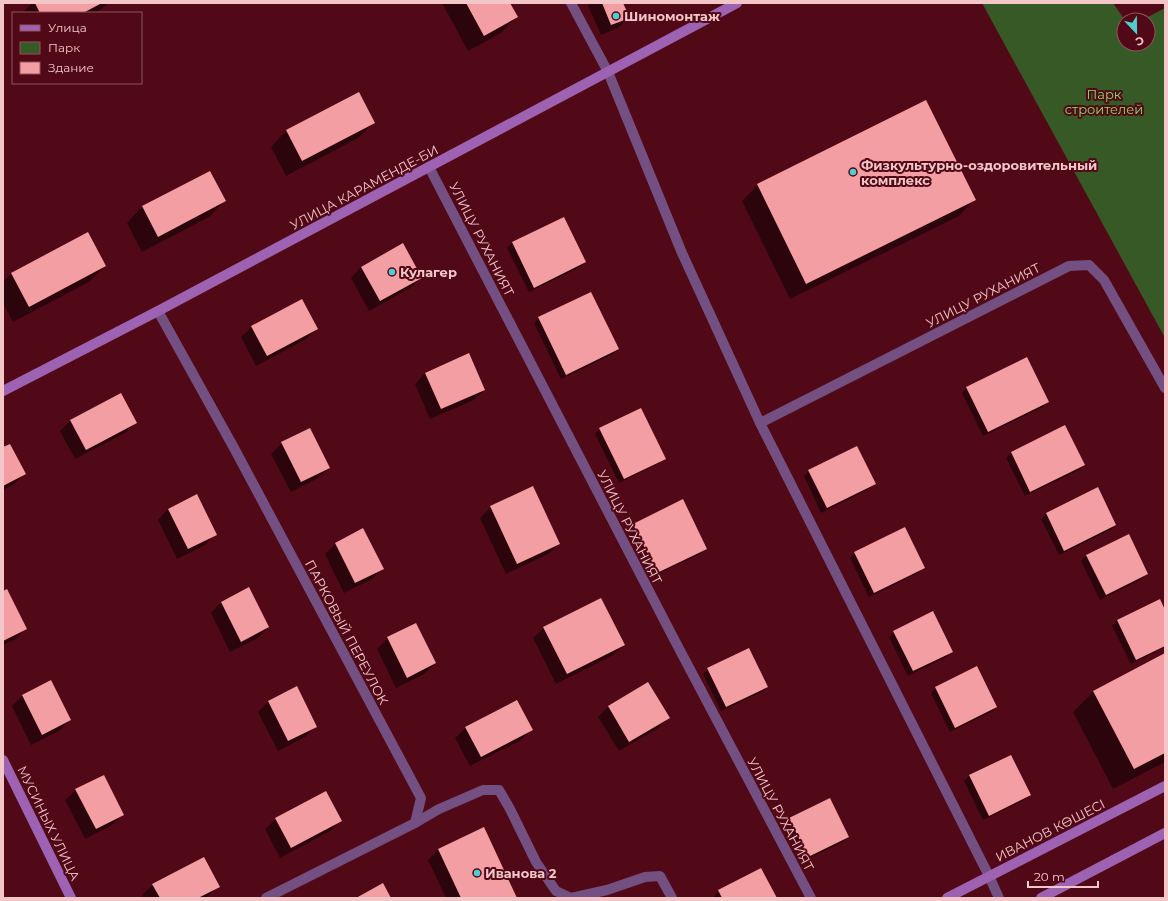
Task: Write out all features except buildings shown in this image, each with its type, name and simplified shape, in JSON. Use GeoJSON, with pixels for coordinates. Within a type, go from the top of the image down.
{"type":"FeatureCollection","features":[{"type":"Feature","properties":{"kind":"street"},"geometry":{"type":"LineString","coordinates":[[571,3],[608,72],[682,253],[760,423],[1000,898]]}},
{"type":"Feature","properties":{"kind":"street","name":"УЛИЦА КАРАМЕНДЕ-БИ"},"geometry":{"type":"LineString","coordinates":[[3,391],[158,311],[737,3]]}},
{"type":"Feature","properties":{"kind":"street","name":"УЛИЦУ РУХАНИЯТ"},"geometry":{"type":"LineString","coordinates":[[429,167],[678,648],[811,898]]}},
{"type":"Feature","properties":{"kind":"street","name":"УЛИЦУ РУХАНИЯТ"},"geometry":{"type":"LineString","coordinates":[[760,423],[1069,266],[1089,265],[1104,280],[1165,388]]}},
{"type":"Feature","properties":{"kind":"street","name":"ПАРКОВЫЙ ПЕРЕУЛОК"},"geometry":{"type":"LineString","coordinates":[[158,311],[234,448],[421,798],[415,823]]}},
{"type":"Feature","properties":{"kind":"street","name":"МУСИНЫХ УЛИЦА"},"geometry":{"type":"LineString","coordinates":[[3,760],[71,898]]}},
{"type":"Feature","properties":{"kind":"street","name":"ИВАНОВ КӨШЕСІ"},"geometry":{"type":"LineString","coordinates":[[947,898],[1165,786]]}},
{"type":"Feature","properties":{"kind":"street"},"geometry":{"type":"LineString","coordinates":[[266,898],[415,823],[439,808],[483,790],[499,790],[536,862],[556,892],[571,898],[607,890],[645,877],[660,876],[672,898]]}},
{"type":"Feature","properties":{"kind":"street"},"geometry":{"type":"LineString","coordinates":[[1041,898],[1165,833]]}},
{"type":"Feature","properties":{"kind":"green space","name":"Парк строителей"},"geometry":{"type":"Polygon","coordinates":[[[982,3],[1113,3],[1119,12],[1116,12],[1116,52],[1156,52],[1156,13],[1165,8],[1165,338],[982,3]]]}},
{"type":"Feature","properties":{"kind":"place","name":"Шиномонтаж"},"geometry":{"type":"Point","coordinates":[616,16]}},
{"type":"Feature","properties":{"kind":"place","name":"Физкультурно-оздоровительный комплекс"},"geometry":{"type":"Point","coordinates":[853,172]}},
{"type":"Feature","properties":{"kind":"place","name":"Кулагер"},"geometry":{"type":"Point","coordinates":[392,272]}},
{"type":"Feature","properties":{"kind":"place","name":"Иванова 2"},"geometry":{"type":"Point","coordinates":[477,873]}}]}
